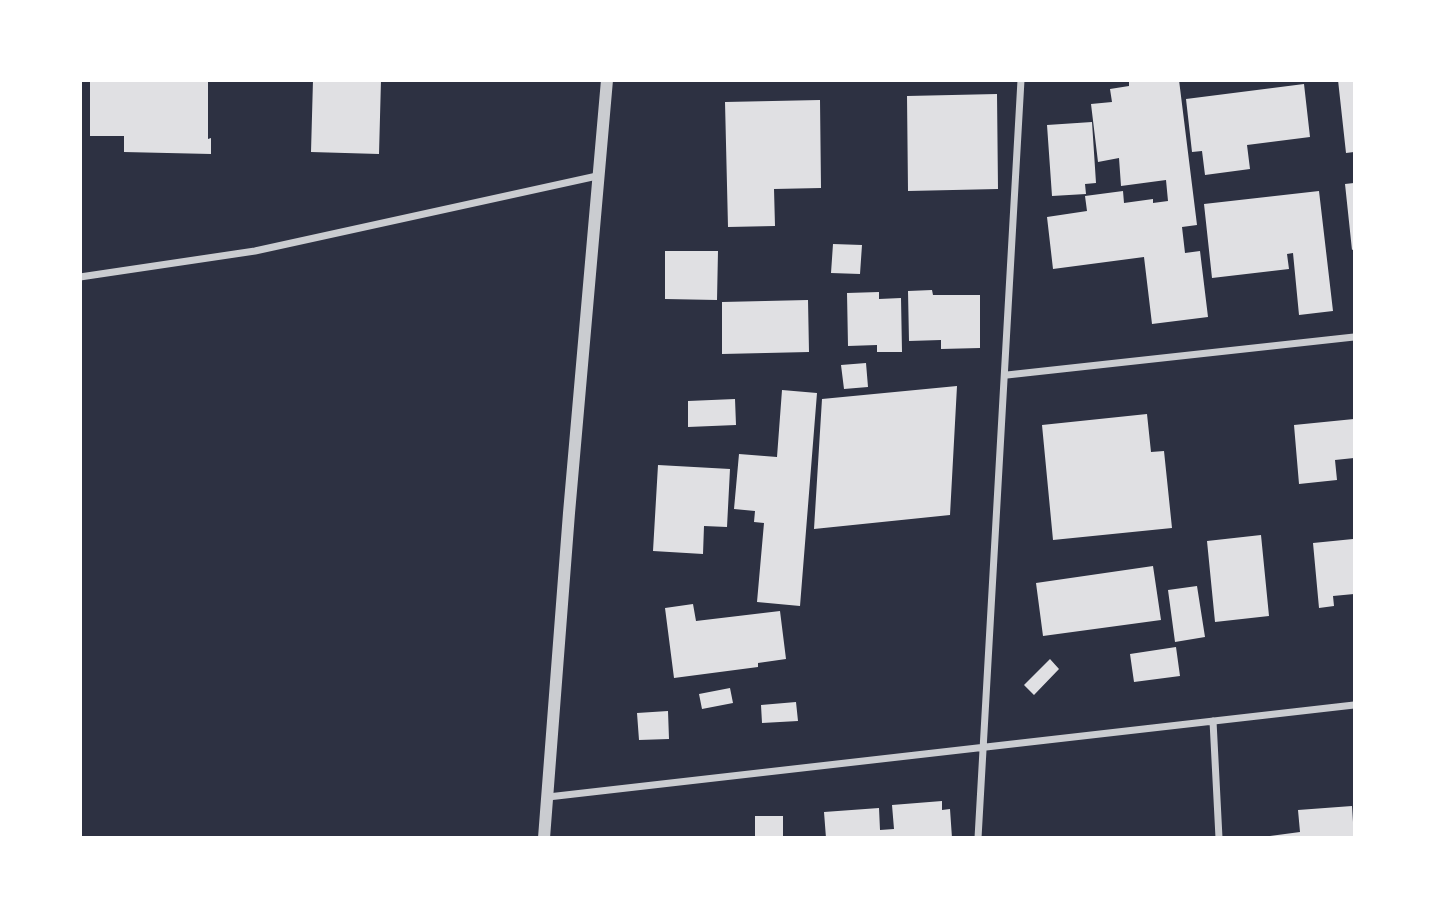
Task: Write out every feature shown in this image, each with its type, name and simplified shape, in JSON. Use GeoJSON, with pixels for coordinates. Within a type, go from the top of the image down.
{"type":"FeatureCollection","features":[{"type":"Feature","properties":{"kind":"street"},"geometry":{"type":"LineString","coordinates":[[544,838],[607,80]]}},
{"type":"Feature","properties":{"kind":"street"},"geometry":{"type":"LineString","coordinates":[[978,838],[1007,376],[1021,80]]}},
{"type":"Feature","properties":{"kind":"street"},"geometry":{"type":"LineString","coordinates":[[80,277],[255,250],[597,176]]}},
{"type":"Feature","properties":{"kind":"street"},"geometry":{"type":"LineString","coordinates":[[1007,376],[1354,337]]}},
{"type":"Feature","properties":{"kind":"street"},"geometry":{"type":"LineString","coordinates":[[548,797],[1354,705]]}},
{"type":"Feature","properties":{"kind":"street"},"geometry":{"type":"LineString","coordinates":[[1213,721],[1219,838]]}},
{"type":"Feature","properties":{"kind":"building"},"geometry":{"type":"Polygon","coordinates":[[[90,80],[208,80],[208,139],[211,138],[211,154],[124,152],[124,136],[90,136],[90,80]]]}},
{"type":"Feature","properties":{"kind":"building"},"geometry":{"type":"Polygon","coordinates":[[[313,80],[381,80],[379,154],[311,152],[313,80]]]}},
{"type":"Feature","properties":{"kind":"building"},"geometry":{"type":"Polygon","coordinates":[[[1129,80],[1179,80],[1197,225],[1182,227],[1185,253],[1200,251],[1208,317],[1152,324],[1144,257],[1053,269],[1047,217],[1087,211],[1085,196],[1123,191],[1124,203],[1153,199],[1153,203],[1168,201],[1166,180],[1121,186],[1119,158],[1098,162],[1091,104],[1112,102],[1110,89],[1129,86],[1129,80]]]}},
{"type":"Feature","properties":{"kind":"building"},"geometry":{"type":"Polygon","coordinates":[[[1338,80],[1354,80],[1354,152],[1346,153],[1338,80]]]}},
{"type":"Feature","properties":{"kind":"building"},"geometry":{"type":"Polygon","coordinates":[[[1304,84],[1310,137],[1247,145],[1250,169],[1205,175],[1202,151],[1192,152],[1186,99],[1304,84]]]}},
{"type":"Feature","properties":{"kind":"building"},"geometry":{"type":"Polygon","coordinates":[[[997,94],[998,189],[908,191],[907,96],[997,94]]]}},
{"type":"Feature","properties":{"kind":"building"},"geometry":{"type":"Polygon","coordinates":[[[820,100],[821,188],[774,189],[775,226],[728,227],[725,102],[820,100]]]}},
{"type":"Feature","properties":{"kind":"building"},"geometry":{"type":"Polygon","coordinates":[[[1092,122],[1096,183],[1085,184],[1086,194],[1052,196],[1047,125],[1092,122]]]}},
{"type":"Feature","properties":{"kind":"building"},"geometry":{"type":"Polygon","coordinates":[[[1354,183],[1354,249],[1352,250],[1345,184],[1354,183]]]}},
{"type":"Feature","properties":{"kind":"building"},"geometry":{"type":"Polygon","coordinates":[[[1319,191],[1333,311],[1299,315],[1293,253],[1287,254],[1289,269],[1212,278],[1204,204],[1319,191]]]}},
{"type":"Feature","properties":{"kind":"building"},"geometry":{"type":"Polygon","coordinates":[[[833,244],[862,245],[860,274],[831,273],[833,244]]]}},
{"type":"Feature","properties":{"kind":"building"},"geometry":{"type":"Polygon","coordinates":[[[665,251],[718,251],[717,300],[665,299],[665,251]]]}},
{"type":"Feature","properties":{"kind":"building"},"geometry":{"type":"Polygon","coordinates":[[[932,290],[933,295],[980,295],[980,348],[941,349],[941,340],[909,341],[908,291],[932,290]]]}},
{"type":"Feature","properties":{"kind":"building"},"geometry":{"type":"Polygon","coordinates":[[[879,292],[879,299],[901,298],[902,352],[877,352],[877,345],[848,346],[847,293],[879,292]]]}},
{"type":"Feature","properties":{"kind":"building"},"geometry":{"type":"Polygon","coordinates":[[[808,300],[809,352],[722,354],[722,302],[808,300]]]}},
{"type":"Feature","properties":{"kind":"building"},"geometry":{"type":"Polygon","coordinates":[[[866,363],[868,387],[844,389],[841,365],[866,363]]]}},
{"type":"Feature","properties":{"kind":"building"},"geometry":{"type":"Polygon","coordinates":[[[957,386],[950,515],[814,529],[822,399],[957,386]]]}},
{"type":"Feature","properties":{"kind":"building"},"geometry":{"type":"Polygon","coordinates":[[[782,390],[817,393],[800,606],[757,602],[764,523],[754,522],[755,511],[734,509],[739,454],[777,457],[782,390]]]}},
{"type":"Feature","properties":{"kind":"building"},"geometry":{"type":"Polygon","coordinates":[[[735,399],[736,425],[688,427],[688,401],[735,399]]]}},
{"type":"Feature","properties":{"kind":"building"},"geometry":{"type":"Polygon","coordinates":[[[1147,414],[1151,452],[1164,451],[1172,528],[1053,540],[1042,425],[1147,414]]]}},
{"type":"Feature","properties":{"kind":"building"},"geometry":{"type":"Polygon","coordinates":[[[1354,419],[1354,458],[1335,460],[1337,480],[1299,484],[1294,425],[1354,419]]]}},
{"type":"Feature","properties":{"kind":"building"},"geometry":{"type":"Polygon","coordinates":[[[658,465],[730,469],[727,527],[704,526],[703,554],[653,551],[658,465]]]}},
{"type":"Feature","properties":{"kind":"building"},"geometry":{"type":"Polygon","coordinates":[[[1261,535],[1269,616],[1215,622],[1207,541],[1261,535]]]}},
{"type":"Feature","properties":{"kind":"building"},"geometry":{"type":"Polygon","coordinates":[[[1353,539],[1354,594],[1333,596],[1334,606],[1319,608],[1313,543],[1353,539]]]}},
{"type":"Feature","properties":{"kind":"building"},"geometry":{"type":"Polygon","coordinates":[[[1153,566],[1161,620],[1043,636],[1036,583],[1153,566]]]}},
{"type":"Feature","properties":{"kind":"building"},"geometry":{"type":"Polygon","coordinates":[[[1197,586],[1205,637],[1175,642],[1168,590],[1197,586]]]}},
{"type":"Feature","properties":{"kind":"building"},"geometry":{"type":"Polygon","coordinates":[[[693,604],[696,621],[780,611],[786,659],[758,663],[758,667],[674,678],[665,608],[693,604]]]}},
{"type":"Feature","properties":{"kind":"building"},"geometry":{"type":"Polygon","coordinates":[[[1176,647],[1180,676],[1134,682],[1130,654],[1176,647]]]}},
{"type":"Feature","properties":{"kind":"building"},"geometry":{"type":"Polygon","coordinates":[[[1050,659],[1059,669],[1034,695],[1024,685],[1050,659]]]}},
{"type":"Feature","properties":{"kind":"building"},"geometry":{"type":"Polygon","coordinates":[[[730,688],[733,703],[702,709],[699,694],[730,688]]]}},
{"type":"Feature","properties":{"kind":"building"},"geometry":{"type":"Polygon","coordinates":[[[796,702],[798,721],[762,723],[761,705],[796,702]]]}},
{"type":"Feature","properties":{"kind":"building"},"geometry":{"type":"Polygon","coordinates":[[[668,711],[669,739],[639,740],[637,713],[668,711]]]}},
{"type":"Feature","properties":{"kind":"building"},"geometry":{"type":"Polygon","coordinates":[[[942,801],[942,810],[950,809],[952,838],[826,838],[824,812],[879,808],[880,830],[894,829],[892,805],[942,801]]]}},
{"type":"Feature","properties":{"kind":"building"},"geometry":{"type":"Polygon","coordinates":[[[1352,806],[1354,838],[1255,838],[1300,832],[1298,810],[1352,806]]]}},
{"type":"Feature","properties":{"kind":"building"},"geometry":{"type":"Polygon","coordinates":[[[755,816],[783,816],[783,838],[755,838],[755,816]]]}}]}
